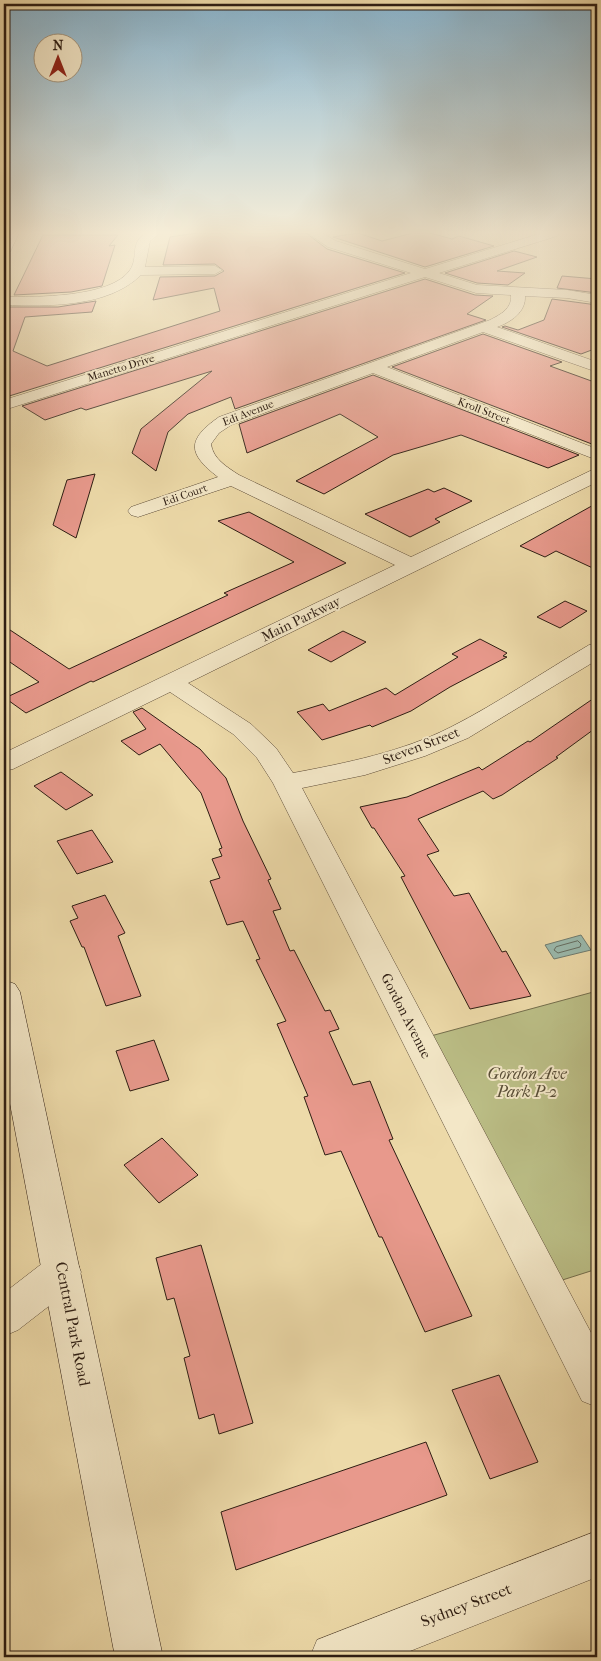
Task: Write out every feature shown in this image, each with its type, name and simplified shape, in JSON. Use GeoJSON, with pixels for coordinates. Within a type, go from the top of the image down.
{"type":"FeatureCollection","features":[{"type":"Feature","properties":{"kind":"street","name":"Manetto Drive"},"geometry":{"type":"LineString","coordinates":[[4,405],[304,311]]}},
{"type":"Feature","properties":{"kind":"street","name":"Edi Avenue"},"geometry":{"type":"LineString","coordinates":[[411,565],[232,479],[209,462],[202,453],[203,440],[213,428],[236,416],[482,328],[495,323],[514,311]]}},
{"type":"Feature","properties":{"kind":"street"},"geometry":{"type":"LineString","coordinates":[[482,328],[597,367]]}},
{"type":"Feature","properties":{"kind":"street","name":"Kroll Street"},"geometry":{"type":"LineString","coordinates":[[372,368],[597,455]]}},
{"type":"Feature","properties":{"kind":"street","name":"Main Parkway"},"geometry":{"type":"LineString","coordinates":[[4,763],[597,475]]}},
{"type":"Feature","properties":{"kind":"street","name":"Edi Court"},"geometry":{"type":"LineString","coordinates":[[138,511],[232,479]]}},
{"type":"Feature","properties":{"kind":"street","name":"Steven Street"},"geometry":{"type":"LineString","coordinates":[[286,783],[356,769],[416,751],[459,733],[597,650]]}},
{"type":"Feature","properties":{"kind":"street","name":"Gordon Avenue"},"geometry":{"type":"LineString","coordinates":[[171,682],[242,729],[267,753],[286,783],[597,1386]]}},
{"type":"Feature","properties":{"kind":"street","name":"Central Park Road"},"geometry":{"type":"LineString","coordinates":[[4,992],[139,1657]]}},
{"type":"Feature","properties":{"kind":"street"},"geometry":{"type":"LineString","coordinates":[[4,1317],[62,1272]]}},
{"type":"Feature","properties":{"kind":"street","name":"Sydney Street"},"geometry":{"type":"LineString","coordinates":[[334,1657],[597,1554]]}},
{"type":"Feature","properties":{"kind":"green space","name":"Gordon Ave Park P-2"},"geometry":{"type":"Polygon","coordinates":[[[597,991],[597,1269],[553,1283],[427,1037],[597,991]]]}},
{"type":"Feature","properties":{"kind":"water"},"geometry":{"type":"Polygon","coordinates":[[[581,935],[591,950],[554,959],[545,945],[581,935]]]}},
{"type":"Feature","properties":{"kind":"building"},"geometry":{"type":"Polygon","coordinates":[[[5,311],[93,311],[25,317],[13,351],[47,366],[220,311],[284,311],[6,397],[4,396],[5,311]]]}},
{"type":"Feature","properties":{"kind":"building"},"geometry":{"type":"Polygon","coordinates":[[[325,311],[472,311],[467,314],[486,320],[235,409],[231,397],[188,414],[168,432],[156,471],[132,453],[141,429],[212,371],[86,410],[81,408],[45,420],[22,406],[325,311]]]}},
{"type":"Feature","properties":{"kind":"building"},"geometry":{"type":"Polygon","coordinates":[[[548,311],[597,311],[597,348],[581,354],[502,327],[505,326],[518,330],[544,320],[548,311]]]}},
{"type":"Feature","properties":{"kind":"building"},"geometry":{"type":"Polygon","coordinates":[[[483,334],[562,362],[550,366],[597,383],[597,446],[392,367],[483,334]]]}},
{"type":"Feature","properties":{"kind":"building"},"geometry":{"type":"Polygon","coordinates":[[[373,375],[579,455],[548,468],[461,435],[393,455],[324,494],[296,481],[378,437],[340,414],[247,453],[239,424],[373,375]]]}},
{"type":"Feature","properties":{"kind":"building"},"geometry":{"type":"Polygon","coordinates":[[[95,474],[76,538],[53,525],[67,480],[95,474]]]}},
{"type":"Feature","properties":{"kind":"building"},"geometry":{"type":"Polygon","coordinates":[[[444,488],[472,501],[435,519],[440,522],[410,537],[365,514],[428,489],[434,492],[444,488]]]}},
{"type":"Feature","properties":{"kind":"building"},"geometry":{"type":"Polygon","coordinates":[[[597,503],[597,570],[556,551],[545,557],[520,546],[597,503]]]}},
{"type":"Feature","properties":{"kind":"building"},"geometry":{"type":"Polygon","coordinates":[[[249,512],[346,563],[26,713],[5,698],[39,682],[4,658],[4,626],[69,669],[228,595],[224,593],[294,562],[218,521],[249,512]]]}},
{"type":"Feature","properties":{"kind":"building"},"geometry":{"type":"Polygon","coordinates":[[[565,601],[587,611],[560,628],[537,617],[565,601]]]}},
{"type":"Feature","properties":{"kind":"building"},"geometry":{"type":"Polygon","coordinates":[[[343,631],[366,642],[331,662],[308,650],[343,631]]]}},
{"type":"Feature","properties":{"kind":"building"},"geometry":{"type":"Polygon","coordinates":[[[480,639],[507,653],[503,656],[507,657],[450,687],[411,711],[372,727],[370,725],[322,740],[297,712],[323,704],[329,711],[386,688],[395,695],[458,657],[452,654],[480,639]]]}},
{"type":"Feature","properties":{"kind":"building"},"geometry":{"type":"Polygon","coordinates":[[[597,696],[597,727],[556,757],[558,758],[493,799],[483,791],[418,819],[439,851],[427,855],[454,896],[469,893],[502,952],[506,951],[531,996],[470,1009],[401,877],[405,876],[360,807],[407,797],[479,767],[482,770],[528,741],[530,742],[597,696]]]}},
{"type":"Feature","properties":{"kind":"building"},"geometry":{"type":"Polygon","coordinates":[[[142,708],[200,749],[226,778],[243,821],[271,879],[268,880],[281,909],[273,911],[290,951],[294,950],[325,1011],[330,1010],[339,1029],[329,1032],[353,1085],[370,1081],[393,1139],[389,1140],[472,1316],[425,1332],[382,1237],[379,1237],[341,1151],[325,1155],[304,1097],[308,1096],[277,1024],[286,1021],[256,960],[260,959],[243,921],[227,925],[210,881],[220,878],[212,859],[222,856],[219,849],[222,848],[201,793],[160,744],[139,755],[121,741],[146,729],[133,712],[142,708]]]}},
{"type":"Feature","properties":{"kind":"building"},"geometry":{"type":"Polygon","coordinates":[[[61,772],[93,795],[66,810],[34,786],[61,772]]]}},
{"type":"Feature","properties":{"kind":"building"},"geometry":{"type":"Polygon","coordinates":[[[92,830],[113,862],[77,874],[57,841],[92,830]]]}},
{"type":"Feature","properties":{"kind":"building"},"geometry":{"type":"Polygon","coordinates":[[[105,895],[125,933],[118,936],[141,996],[106,1006],[84,947],[82,947],[70,921],[78,918],[72,906],[105,895]]]}},
{"type":"Feature","properties":{"kind":"building"},"geometry":{"type":"Polygon","coordinates":[[[154,1040],[169,1080],[130,1091],[116,1051],[154,1040]]]}},
{"type":"Feature","properties":{"kind":"building"},"geometry":{"type":"Polygon","coordinates":[[[162,1138],[198,1175],[159,1203],[124,1165],[162,1138]]]}},
{"type":"Feature","properties":{"kind":"building"},"geometry":{"type":"Polygon","coordinates":[[[201,1245],[253,1423],[219,1434],[214,1414],[199,1419],[184,1358],[190,1356],[174,1298],[167,1300],[156,1258],[201,1245]]]}},
{"type":"Feature","properties":{"kind":"building"},"geometry":{"type":"Polygon","coordinates":[[[499,1375],[538,1462],[490,1479],[452,1390],[499,1375]]]}},
{"type":"Feature","properties":{"kind":"building"},"geometry":{"type":"Polygon","coordinates":[[[426,1442],[447,1495],[236,1570],[221,1512],[426,1442]]]}}]}
